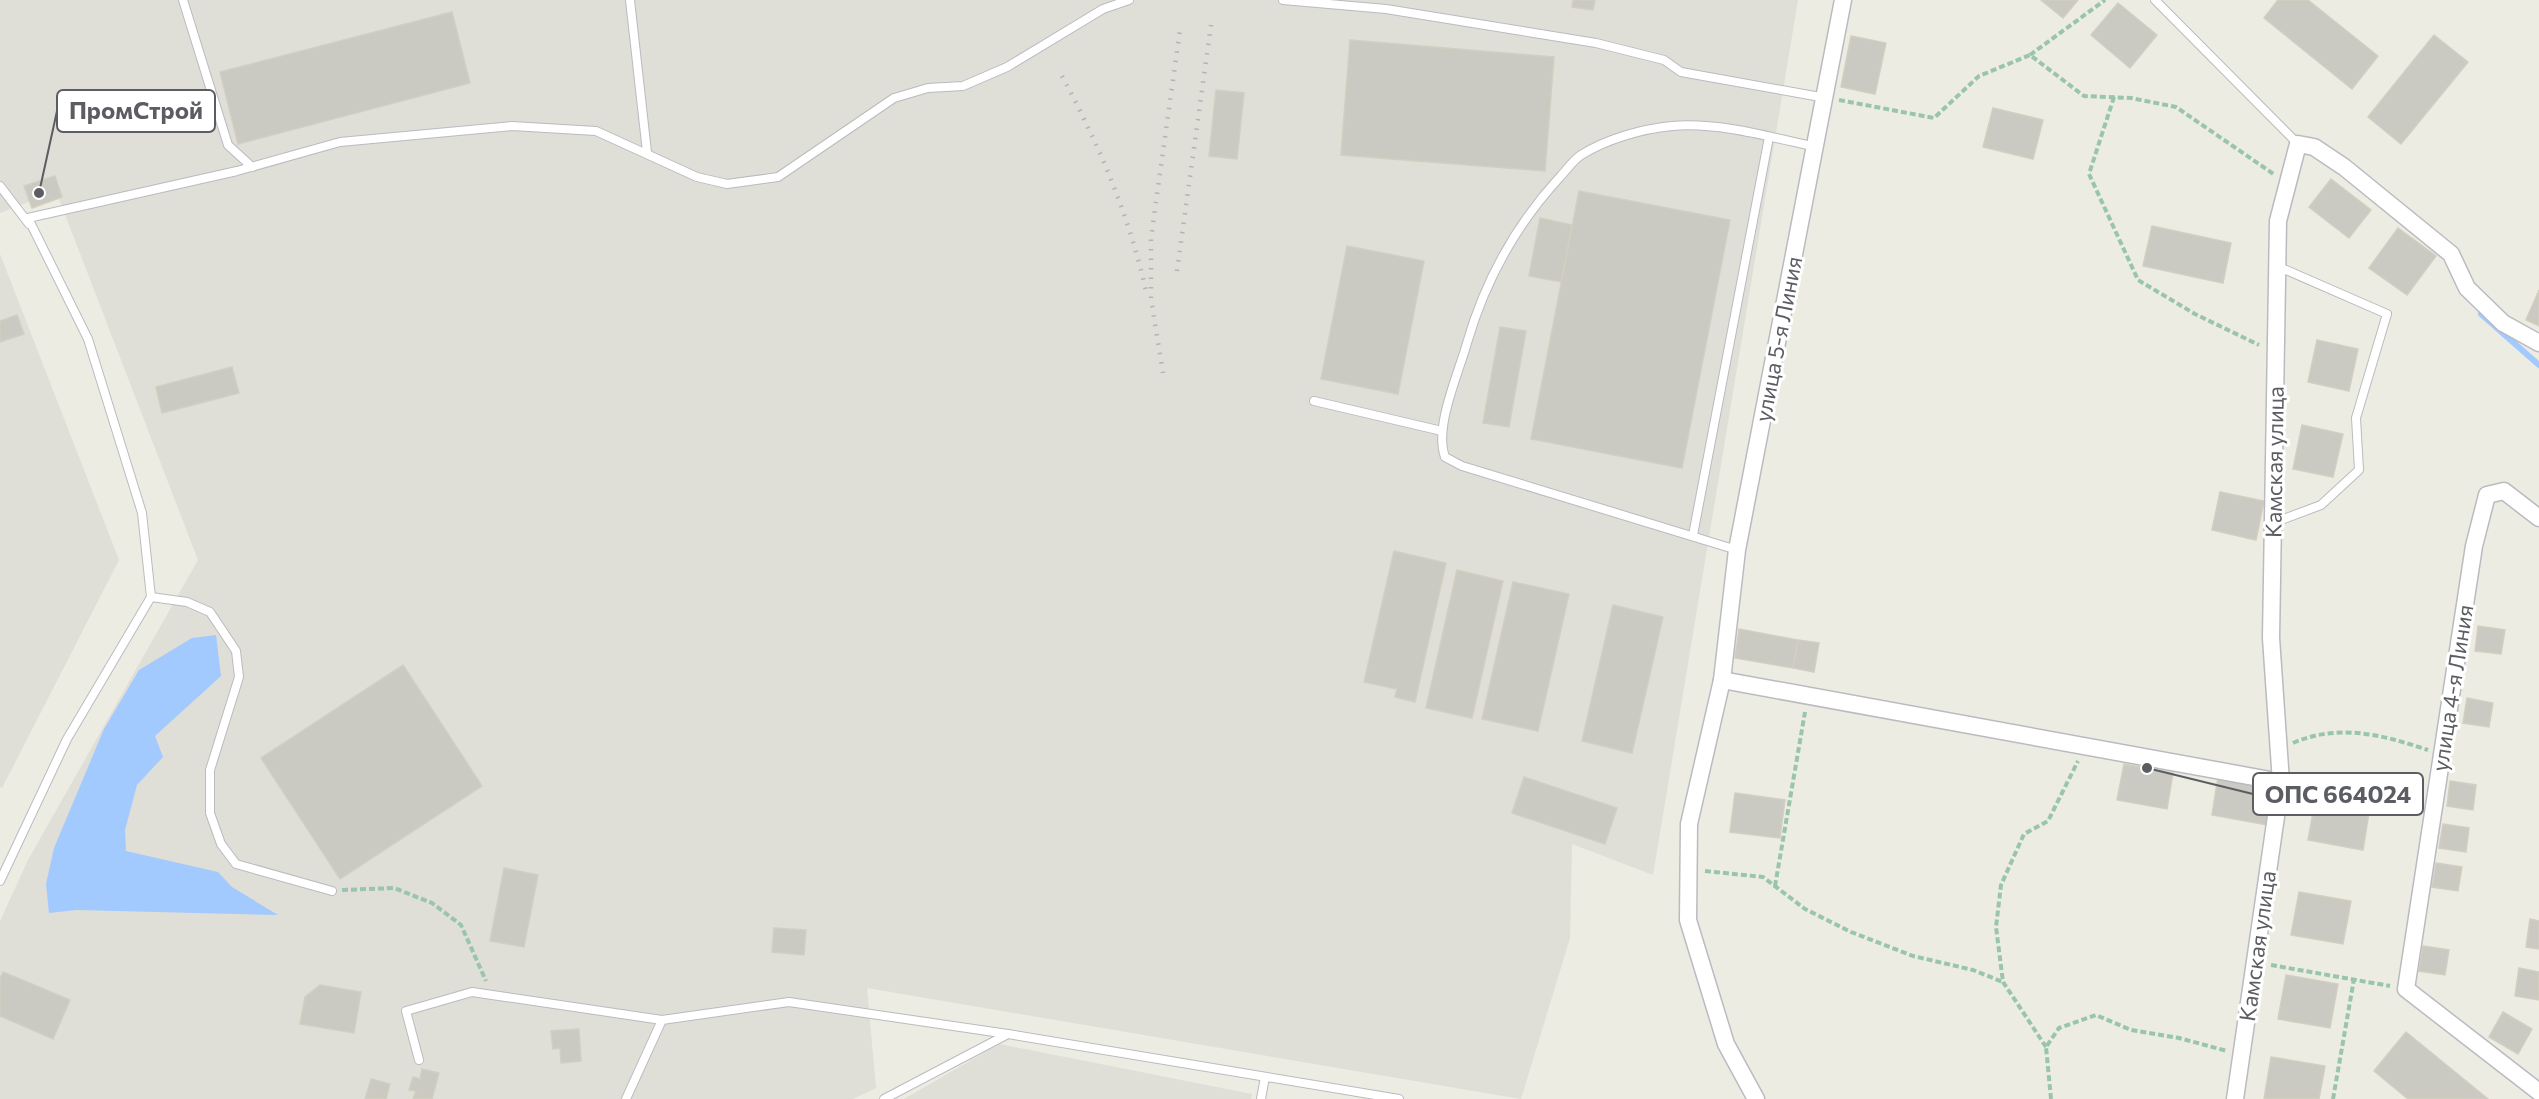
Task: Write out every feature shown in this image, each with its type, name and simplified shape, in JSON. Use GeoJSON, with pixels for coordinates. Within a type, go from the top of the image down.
{"type":"FeatureCollection","features":[{"type":"Feature","properties":{"kind":"street","name":"улица 5-я Линия"},"geometry":{"type":"LineString","coordinates":[[1756,1099],[1726,1044],[1688,920],[1689,824],[1722,680],[1737,550],[1826,98],[1843,0]]}},
{"type":"Feature","properties":{"kind":"street","name":"Камская улица"},"geometry":{"type":"LineString","coordinates":[[2235,1099],[2281,782],[2271,638],[2278,221],[2298,144]]}},
{"type":"Feature","properties":{"kind":"street"},"geometry":{"type":"LineString","coordinates":[[2298,144],[2314,147],[2344,167],[2451,254],[2467,288],[2503,323],[2539,343]]}},
{"type":"Feature","properties":{"kind":"street","name":"улица 4-я Линия"},"geometry":{"type":"LineString","coordinates":[[2406,989],[2474,546],[2487,495],[2504,490],[2539,518]]}},
{"type":"Feature","properties":{"kind":"street"},"geometry":{"type":"LineString","coordinates":[[1722,680],[2281,782]]}},
{"type":"Feature","properties":{"kind":"street"},"geometry":{"type":"LineString","coordinates":[[2406,989],[2539,1092]]}},
{"type":"Feature","properties":{"kind":"lane"},"geometry":{"type":"LineString","coordinates":[[183,0],[228,145],[252,167]]}},
{"type":"Feature","properties":{"kind":"lane"},"geometry":{"type":"LineString","coordinates":[[630,0],[647,152]]}},
{"type":"Feature","properties":{"kind":"lane"},"geometry":{"type":"LineString","coordinates":[[0,881],[67,739],[151,597],[142,513],[88,339],[28,218],[252,167],[339,142],[512,126],[596,131],[647,152],[697,177],[727,184],[777,177],[894,98],[928,88],[963,86],[1007,67],[1103,9],[1129,0]]}},
{"type":"Feature","properties":{"kind":"lane"},"geometry":{"type":"LineString","coordinates":[[1283,0],[1386,9],[1596,43],[1665,60],[1681,72],[1826,98]]}},
{"type":"Feature","properties":{"kind":"lane"},"geometry":{"type":"LineString","coordinates":[[2154,0],[2298,144]]}},
{"type":"Feature","properties":{"kind":"lane"},"geometry":{"type":"LineString","coordinates":[[1737,550],[1451,462],[1445,458],[1441,446],[1442,431],[1473,322],[1491,277],[1516,232],[1545,194],[1579,156],[1615,139],[1672,126],[1708,127],[1816,147]]}},
{"type":"Feature","properties":{"kind":"lane"},"geometry":{"type":"LineString","coordinates":[[1693,536],[1768,137]]}},
{"type":"Feature","properties":{"kind":"lane"},"geometry":{"type":"LineString","coordinates":[[0,186],[33,229]]}},
{"type":"Feature","properties":{"kind":"lane"},"geometry":{"type":"LineString","coordinates":[[2273,523],[2321,505],[2359,470],[2356,418],[2387,314],[2277,266]]}},
{"type":"Feature","properties":{"kind":"lane"},"geometry":{"type":"LineString","coordinates":[[1314,401],[1442,431]]}},
{"type":"Feature","properties":{"kind":"lane"},"geometry":{"type":"LineString","coordinates":[[151,597],[187,602],[210,612],[236,651],[239,677],[210,770],[210,813],[221,844],[236,864],[332,891]]}},
{"type":"Feature","properties":{"kind":"lane"},"geometry":{"type":"LineString","coordinates":[[418,1060],[406,1011],[472,992],[662,1020],[789,1002],[1008,1034],[1399,1099]]}},
{"type":"Feature","properties":{"kind":"lane"},"geometry":{"type":"LineString","coordinates":[[626,1099],[662,1020]]}},
{"type":"Feature","properties":{"kind":"lane"},"geometry":{"type":"LineString","coordinates":[[884,1099],[1008,1034]]}},
{"type":"Feature","properties":{"kind":"lane"},"geometry":{"type":"LineString","coordinates":[[1261,1099],[1265,1077]]}},
{"type":"Feature","properties":{"kind":"path"},"geometry":{"type":"LineString","coordinates":[[1826,98],[1934,118],[1979,76],[2030,55],[2105,0]]}},
{"type":"Feature","properties":{"kind":"path"},"geometry":{"type":"LineString","coordinates":[[2030,55],[2084,96],[2114,97],[2176,107],[2288,184]]}},
{"type":"Feature","properties":{"kind":"path"},"geometry":{"type":"LineString","coordinates":[[2114,97],[2089,174],[2138,280],[2195,314],[2276,354]]}},
{"type":"Feature","properties":{"kind":"path"},"geometry":{"type":"LineString","coordinates":[[1775,886],[1808,696]]}},
{"type":"Feature","properties":{"kind":"path"},"geometry":{"type":"LineString","coordinates":[[2279,749],[2314,734],[2379,734],[2442,755]]}},
{"type":"Feature","properties":{"kind":"path"},"geometry":{"type":"LineString","coordinates":[[2051,1099],[2046,1047],[2003,982],[1996,927],[2001,885],[2024,834],[2048,821],[2065,783],[2086,747]]}},
{"type":"Feature","properties":{"kind":"path"},"geometry":{"type":"LineString","coordinates":[[1689,870],[1763,877],[1805,909],[1851,932],[1913,956],[1973,970],[2003,982]]}},
{"type":"Feature","properties":{"kind":"path"},"geometry":{"type":"LineString","coordinates":[[332,891],[394,888],[432,903],[461,925],[493,995]]}},
{"type":"Feature","properties":{"kind":"path"},"geometry":{"type":"LineString","coordinates":[[2255,962],[2406,989]]}},
{"type":"Feature","properties":{"kind":"path"},"geometry":{"type":"LineString","coordinates":[[2333,1099],[2354,980]]}},
{"type":"Feature","properties":{"kind":"path"},"geometry":{"type":"LineString","coordinates":[[2046,1047],[2059,1028],[2096,1015],[2131,1030],[2180,1038],[2242,1055]]}},
{"type":"Feature","properties":{"kind":"shaded area"},"geometry":{"type":"Polygon","coordinates":[[[0,0],[1798,0],[1653,875],[1572,844],[1570,938],[1521,1099],[867,988],[876,1088],[853,1099],[0,1099],[0,921],[28,860],[198,560],[56,191],[0,213],[0,0]]]}},
{"type":"Feature","properties":{"kind":"shaded area"},"geometry":{"type":"Polygon","coordinates":[[[0,254],[119,560],[2,788],[0,787],[0,254]]]}},
{"type":"Feature","properties":{"kind":"shaded area"},"geometry":{"type":"Polygon","coordinates":[[[999,1044],[1252,1094],[1251,1099],[904,1099],[999,1044]]]}},
{"type":"Feature","properties":{"kind":"water"},"geometry":{"type":"Polygon","coordinates":[[[216,635],[221,676],[155,736],[163,757],[137,785],[125,830],[126,851],[218,872],[232,887],[278,915],[76,910],[49,913],[46,884],[54,848],[104,729],[139,670],[192,638],[216,635]]]}},
{"type":"Feature","properties":{"kind":"building"},"geometry":{"type":"Polygon","coordinates":[[[1573,0],[1595,0],[1593,10],[1572,7],[1573,0]]]}},
{"type":"Feature","properties":{"kind":"building"},"geometry":{"type":"Polygon","coordinates":[[[2041,0],[2078,0],[2063,18],[2041,0]]]}},
{"type":"Feature","properties":{"kind":"building"},"geometry":{"type":"Polygon","coordinates":[[[2278,0],[2308,0],[2378,56],[2352,89],[2264,18],[2278,0]]]}},
{"type":"Feature","properties":{"kind":"building"},"geometry":{"type":"Polygon","coordinates":[[[2118,3],[2157,35],[2130,68],[2091,35],[2118,3]]]}},
{"type":"Feature","properties":{"kind":"building"},"geometry":{"type":"Polygon","coordinates":[[[452,12],[470,83],[238,144],[220,72],[452,12]]]}},
{"type":"Feature","properties":{"kind":"building"},"geometry":{"type":"Polygon","coordinates":[[[2434,35],[2468,62],[2401,144],[2368,117],[2434,35]]]}},
{"type":"Feature","properties":{"kind":"building"},"geometry":{"type":"Polygon","coordinates":[[[1851,36],[1886,43],[1875,94],[1841,87],[1851,36]]]}},
{"type":"Feature","properties":{"kind":"building"},"geometry":{"type":"Polygon","coordinates":[[[1350,40],[1554,57],[1545,171],[1341,155],[1350,40]]]}},
{"type":"Feature","properties":{"kind":"building"},"geometry":{"type":"Polygon","coordinates":[[[1216,90],[1244,93],[1237,159],[1209,156],[1216,90]]]}},
{"type":"Feature","properties":{"kind":"building"},"geometry":{"type":"Polygon","coordinates":[[[1993,108],[2043,120],[2033,159],[1983,147],[1993,108]]]}},
{"type":"Feature","properties":{"kind":"building"},"geometry":{"type":"Polygon","coordinates":[[[55,176],[62,197],[32,208],[24,186],[55,176]]]}},
{"type":"Feature","properties":{"kind":"building"},"geometry":{"type":"Polygon","coordinates":[[[2331,179],[2371,210],[2349,238],[2309,207],[2331,179]]]}},
{"type":"Feature","properties":{"kind":"building"},"geometry":{"type":"Polygon","coordinates":[[[1579,191],[1730,220],[1682,468],[1531,439],[1579,191]]]}},
{"type":"Feature","properties":{"kind":"building"},"geometry":{"type":"Polygon","coordinates":[[[1540,218],[1572,225],[1561,282],[1529,276],[1540,218]]]}},
{"type":"Feature","properties":{"kind":"building"},"geometry":{"type":"Polygon","coordinates":[[[2152,226],[2231,243],[2223,283],[2143,266],[2152,226]]]}},
{"type":"Feature","properties":{"kind":"building"},"geometry":{"type":"Polygon","coordinates":[[[2398,228],[2436,256],[2407,295],[2369,268],[2398,228]]]}},
{"type":"Feature","properties":{"kind":"building"},"geometry":{"type":"Polygon","coordinates":[[[1347,246],[1424,261],[1398,394],[1321,379],[1347,246]]]}},
{"type":"Feature","properties":{"kind":"building"},"geometry":{"type":"Polygon","coordinates":[[[2539,290],[2539,326],[2526,320],[2539,290]]]}},
{"type":"Feature","properties":{"kind":"building"},"geometry":{"type":"Polygon","coordinates":[[[17,315],[24,334],[0,342],[0,321],[17,315]]]}},
{"type":"Feature","properties":{"kind":"building"},"geometry":{"type":"Polygon","coordinates":[[[1500,327],[1526,331],[1509,427],[1483,423],[1500,327]]]}},
{"type":"Feature","properties":{"kind":"building"},"geometry":{"type":"Polygon","coordinates":[[[2317,340],[2358,349],[2349,391],[2308,382],[2317,340]]]}},
{"type":"Feature","properties":{"kind":"building"},"geometry":{"type":"Polygon","coordinates":[[[232,367],[239,393],[162,413],[156,387],[232,367]]]}},
{"type":"Feature","properties":{"kind":"building"},"geometry":{"type":"Polygon","coordinates":[[[2302,425],[2343,434],[2333,477],[2293,469],[2302,425]]]}},
{"type":"Feature","properties":{"kind":"building"},"geometry":{"type":"Polygon","coordinates":[[[2220,492],[2264,501],[2256,540],[2212,530],[2220,492]]]}},
{"type":"Feature","properties":{"kind":"building"},"geometry":{"type":"Polygon","coordinates":[[[1394,551],[1446,563],[1415,702],[1395,697],[1397,689],[1364,682],[1394,551]]]}},
{"type":"Feature","properties":{"kind":"building"},"geometry":{"type":"Polygon","coordinates":[[[1457,570],[1503,581],[1472,718],[1426,708],[1457,570]]]}},
{"type":"Feature","properties":{"kind":"building"},"geometry":{"type":"Polygon","coordinates":[[[1513,582],[1569,594],[1538,731],[1482,719],[1513,582]]]}},
{"type":"Feature","properties":{"kind":"building"},"geometry":{"type":"Polygon","coordinates":[[[1613,605],[1663,617],[1632,753],[1582,741],[1613,605]]]}},
{"type":"Feature","properties":{"kind":"building"},"geometry":{"type":"Polygon","coordinates":[[[2478,626],[2505,630],[2501,654],[2475,651],[2478,626]]]}},
{"type":"Feature","properties":{"kind":"building"},"geometry":{"type":"Polygon","coordinates":[[[1739,629],[1798,640],[1793,668],[1735,658],[1739,629]]]}},
{"type":"Feature","properties":{"kind":"building"},"geometry":{"type":"Polygon","coordinates":[[[1798,640],[1819,643],[1814,672],[1793,668],[1798,640]]]}},
{"type":"Feature","properties":{"kind":"building"},"geometry":{"type":"Polygon","coordinates":[[[403,665],[482,786],[340,879],[261,758],[403,665]]]}},
{"type":"Feature","properties":{"kind":"building"},"geometry":{"type":"Polygon","coordinates":[[[2467,698],[2493,703],[2489,727],[2463,723],[2467,698]]]}},
{"type":"Feature","properties":{"kind":"building"},"geometry":{"type":"Polygon","coordinates":[[[2124,764],[2173,773],[2167,809],[2117,800],[2124,764]]]}},
{"type":"Feature","properties":{"kind":"building"},"geometry":{"type":"Polygon","coordinates":[[[1524,777],[1617,808],[1605,844],[1512,813],[1524,777]]]}},
{"type":"Feature","properties":{"kind":"building"},"geometry":{"type":"Polygon","coordinates":[[[2218,777],[2274,787],[2267,825],[2212,815],[2218,777]]]}},
{"type":"Feature","properties":{"kind":"building"},"geometry":{"type":"Polygon","coordinates":[[[2450,781],[2476,785],[2473,810],[2447,806],[2450,781]]]}},
{"type":"Feature","properties":{"kind":"building"},"geometry":{"type":"Polygon","coordinates":[[[1735,793],[1785,800],[1780,838],[1730,832],[1735,793]]]}},
{"type":"Feature","properties":{"kind":"building"},"geometry":{"type":"Polygon","coordinates":[[[2316,796],[2370,806],[2363,850],[2308,840],[2316,796]]]}},
{"type":"Feature","properties":{"kind":"building"},"geometry":{"type":"Polygon","coordinates":[[[2443,824],[2469,828],[2466,852],[2439,848],[2443,824]]]}},
{"type":"Feature","properties":{"kind":"building"},"geometry":{"type":"Polygon","coordinates":[[[2436,863],[2462,867],[2458,891],[2432,887],[2436,863]]]}},
{"type":"Feature","properties":{"kind":"building"},"geometry":{"type":"Polygon","coordinates":[[[504,868],[538,875],[524,947],[490,941],[504,868]]]}},
{"type":"Feature","properties":{"kind":"building"},"geometry":{"type":"Polygon","coordinates":[[[2299,892],[2351,901],[2343,944],[2291,935],[2299,892]]]}},
{"type":"Feature","properties":{"kind":"building"},"geometry":{"type":"Polygon","coordinates":[[[2530,919],[2539,921],[2539,949],[2526,947],[2530,919]]]}},
{"type":"Feature","properties":{"kind":"building"},"geometry":{"type":"Polygon","coordinates":[[[774,928],[806,930],[804,955],[772,952],[774,928]]]}},
{"type":"Feature","properties":{"kind":"building"},"geometry":{"type":"Polygon","coordinates":[[[2423,946],[2449,950],[2445,975],[2419,971],[2423,946]]]}},
{"type":"Feature","properties":{"kind":"building"},"geometry":{"type":"Polygon","coordinates":[[[2519,968],[2539,972],[2539,1000],[2515,996],[2519,968]]]}},
{"type":"Feature","properties":{"kind":"building"},"geometry":{"type":"Polygon","coordinates":[[[3,972],[70,1000],[53,1039],[0,1016],[0,979],[3,972]]]}},
{"type":"Feature","properties":{"kind":"building"},"geometry":{"type":"Polygon","coordinates":[[[2286,975],[2338,984],[2330,1028],[2278,1019],[2286,975]]]}},
{"type":"Feature","properties":{"kind":"building"},"geometry":{"type":"Polygon","coordinates":[[[320,985],[361,992],[354,1033],[300,1024],[305,997],[320,985]]]}},
{"type":"Feature","properties":{"kind":"building"},"geometry":{"type":"Polygon","coordinates":[[[2503,1012],[2532,1029],[2518,1054],[2489,1037],[2503,1012]]]}},
{"type":"Feature","properties":{"kind":"building"},"geometry":{"type":"Polygon","coordinates":[[[579,1029],[581,1061],[561,1063],[560,1048],[553,1049],[551,1031],[579,1029]]]}},
{"type":"Feature","properties":{"kind":"building"},"geometry":{"type":"Polygon","coordinates":[[[2406,1032],[2488,1099],[2408,1099],[2374,1071],[2406,1032]]]}},
{"type":"Feature","properties":{"kind":"building"},"geometry":{"type":"Polygon","coordinates":[[[2271,1057],[2325,1066],[2319,1099],[2264,1099],[2271,1057]]]}},
{"type":"Feature","properties":{"kind":"building"},"geometry":{"type":"Polygon","coordinates":[[[422,1069],[439,1073],[432,1099],[413,1099],[416,1091],[409,1090],[413,1077],[420,1079],[422,1069]]]}},
{"type":"Feature","properties":{"kind":"building"},"geometry":{"type":"Polygon","coordinates":[[[371,1079],[390,1084],[386,1099],[365,1099],[371,1079]]]}},
{"type":"Feature","properties":{"kind":"waterway"},"geometry":{"type":"LineString","coordinates":[[2481,314],[2539,365]]}},
{"type":"Feature","properties":{"kind":"railway"},"geometry":{"type":"LineString","coordinates":[[1177,271],[1211,25]]}},
{"type":"Feature","properties":{"kind":"railway"},"geometry":{"type":"LineString","coordinates":[[1163,373],[1151,299],[1151,238],[1180,30]]}},
{"type":"Feature","properties":{"kind":"railway"},"geometry":{"type":"LineString","coordinates":[[1062,76],[1112,181],[1131,235],[1146,291]]}},
{"type":"Feature","properties":{"kind":"place","name":"ПромСтрой"},"geometry":{"type":"Point","coordinates":[39,193]}},
{"type":"Feature","properties":{"kind":"place","name":"ОПС 664024"},"geometry":{"type":"Point","coordinates":[2147,768]}}]}
